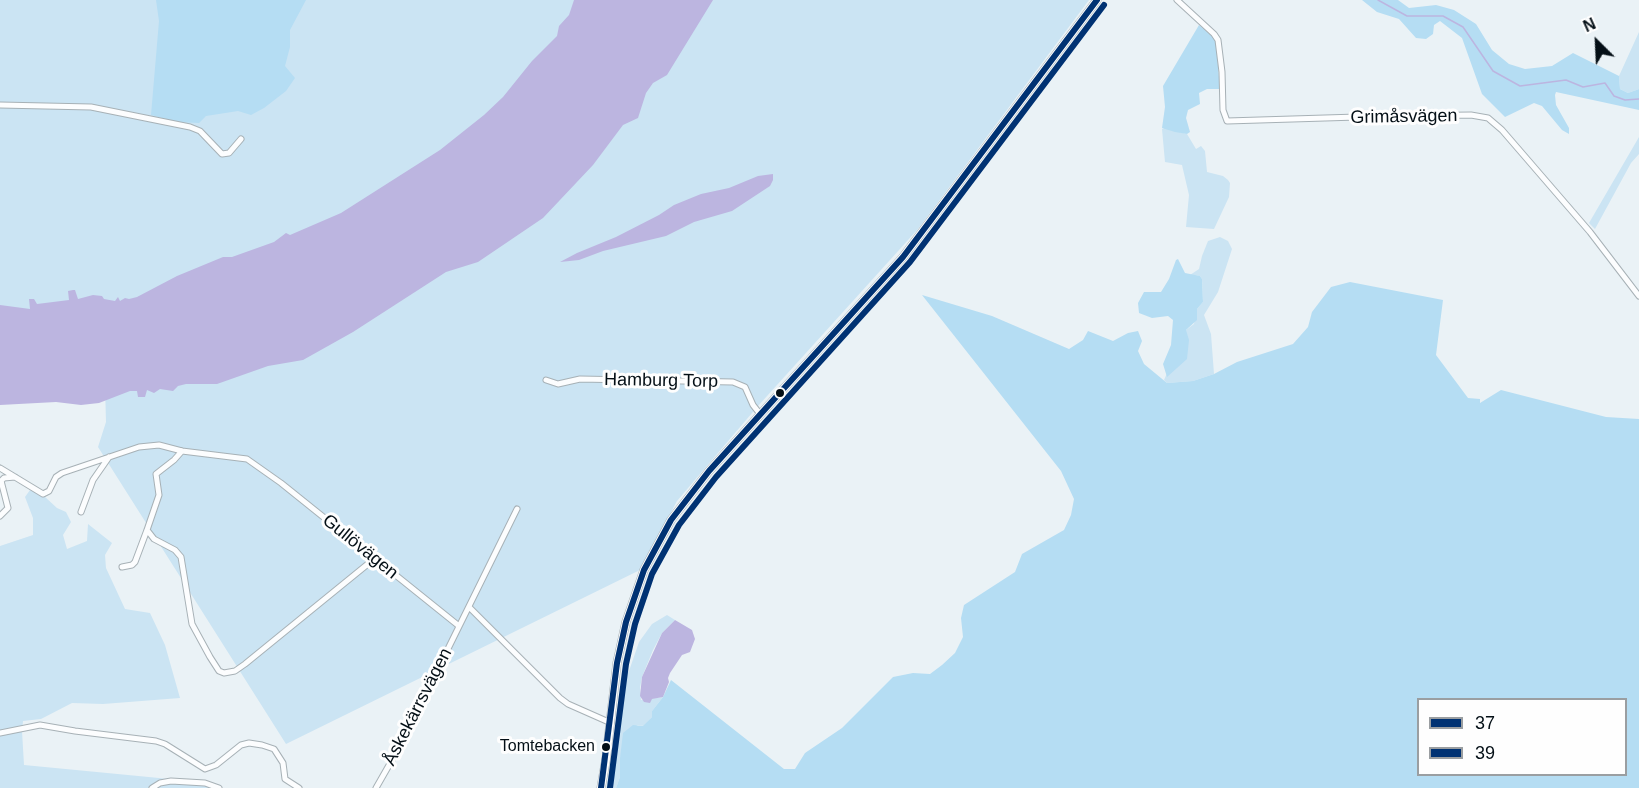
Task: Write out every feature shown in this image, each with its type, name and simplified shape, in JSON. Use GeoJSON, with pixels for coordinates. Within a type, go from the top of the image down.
{"type":"FeatureCollection","features":[{"type":"Feature","properties":{"kind":"main road"},"geometry":{"type":"LineString","coordinates":[[601,788],[617,663],[634,595],[649,559],[685,499],[909,249],[1097,0]]}},
{"type":"Feature","properties":{"kind":"street","name":"Grimåsvägen"},"geometry":{"type":"LineString","coordinates":[[1177,0],[1218,40],[1223,110],[1227,121],[1413,116],[1488,118],[1502,130],[1584,224],[1639,296]]}},
{"type":"Feature","properties":{"kind":"street"},"geometry":{"type":"LineString","coordinates":[[0,105],[91,107],[190,128],[200,131],[222,154],[229,153],[241,139]]}},
{"type":"Feature","properties":{"kind":"street","name":"Hamburg Torp"},"geometry":{"type":"LineString","coordinates":[[546,380],[558,384],[590,379],[733,382],[745,387],[760,414]]}},
{"type":"Feature","properties":{"kind":"street","name":"Gullövägen"},"geometry":{"type":"LineString","coordinates":[[16,477],[43,494],[49,491],[56,477],[62,473],[139,447],[154,445],[251,460],[459,626]]}},
{"type":"Feature","properties":{"kind":"street"},"geometry":{"type":"LineString","coordinates":[[122,567],[132,566],[135,562],[147,530],[159,495],[156,474],[182,451]]}},
{"type":"Feature","properties":{"kind":"street"},"geometry":{"type":"LineString","coordinates":[[81,512],[93,480],[110,456]]}},
{"type":"Feature","properties":{"kind":"street"},"geometry":{"type":"LineString","coordinates":[[0,468],[16,477]]}},
{"type":"Feature","properties":{"kind":"street"},"geometry":{"type":"LineString","coordinates":[[0,516],[8,508],[1,481],[4,478],[16,477]]}},
{"type":"Feature","properties":{"kind":"street"},"geometry":{"type":"LineString","coordinates":[[459,626],[517,508]]}},
{"type":"Feature","properties":{"kind":"street"},"geometry":{"type":"LineString","coordinates":[[147,530],[154,539],[175,550],[181,557],[192,624],[210,657],[219,671],[224,674],[235,671],[245,664],[374,559]]}},
{"type":"Feature","properties":{"kind":"street"},"geometry":{"type":"LineString","coordinates":[[469,607],[560,698],[568,704],[611,723]]}},
{"type":"Feature","properties":{"kind":"street","name":"Åskekärrsvägen"},"geometry":{"type":"LineString","coordinates":[[376,788],[400,746],[459,626]]}},
{"type":"Feature","properties":{"kind":"street"},"geometry":{"type":"LineString","coordinates":[[0,732],[23,726],[40,725],[156,741],[165,744],[205,769],[216,765],[241,745],[249,743],[262,745],[274,749],[283,763],[285,779],[299,788]]}},
{"type":"Feature","properties":{"kind":"street"},"geometry":{"type":"LineString","coordinates":[[152,788],[160,783],[171,781],[205,783],[219,788]]}},
{"type":"Feature","properties":{"kind":"shaded area"},"geometry":{"type":"Polygon","coordinates":[[[0,0],[1089,0],[918,229],[758,406],[677,501],[640,570],[286,744],[98,447],[106,422],[104,350],[0,356],[0,0]]]}},
{"type":"Feature","properties":{"kind":"shaded area"},"geometry":{"type":"Polygon","coordinates":[[[156,0],[306,0],[290,30],[290,47],[285,66],[295,78],[286,91],[251,115],[238,111],[206,116],[199,123],[178,122],[151,115],[159,21],[156,0]]]}},
{"type":"Feature","properties":{"kind":"shaded area"},"geometry":{"type":"Polygon","coordinates":[[[574,0],[713,0],[667,75],[653,83],[646,93],[638,118],[623,125],[593,165],[543,218],[478,262],[446,272],[353,332],[303,360],[268,366],[217,384],[186,384],[178,386],[173,391],[160,389],[154,393],[147,390],[145,397],[138,397],[137,391],[130,391],[99,403],[81,405],[56,402],[0,405],[0,305],[30,309],[29,299],[34,299],[37,304],[69,300],[68,291],[73,290],[78,299],[93,295],[115,301],[118,297],[120,301],[137,297],[177,276],[223,257],[232,257],[274,242],[286,233],[290,235],[341,213],[440,150],[484,115],[557,36],[559,26],[569,15],[574,0]]]}},
{"type":"Feature","properties":{"kind":"shaded area"},"geometry":{"type":"Polygon","coordinates":[[[1362,0],[1398,0],[1409,8],[1436,5],[1454,10],[1476,24],[1492,50],[1509,64],[1525,69],[1552,66],[1573,53],[1619,76],[1620,89],[1628,93],[1639,89],[1639,110],[1556,92],[1556,105],[1569,128],[1569,134],[1562,130],[1542,106],[1534,103],[1505,117],[1482,94],[1462,38],[1440,21],[1434,25],[1433,34],[1426,39],[1416,38],[1399,19],[1377,12],[1362,0]]]}},
{"type":"Feature","properties":{"kind":"shaded area"},"geometry":{"type":"Polygon","coordinates":[[[1199,25],[1216,42],[1220,89],[1207,89],[1199,93],[1200,104],[1188,110],[1186,118],[1190,132],[1187,134],[1175,132],[1162,128],[1165,107],[1163,86],[1199,25]]]}},
{"type":"Feature","properties":{"kind":"shaded area"},"geometry":{"type":"Polygon","coordinates":[[[1639,32],[1639,89],[1628,93],[1620,89],[1619,76],[1639,32]]]}},
{"type":"Feature","properties":{"kind":"shaded area"},"geometry":{"type":"Polygon","coordinates":[[[1162,129],[1187,134],[1196,149],[1201,146],[1205,151],[1207,172],[1223,176],[1230,183],[1229,197],[1214,229],[1186,227],[1189,195],[1182,165],[1165,162],[1162,129]]]}},
{"type":"Feature","properties":{"kind":"shaded area"},"geometry":{"type":"Polygon","coordinates":[[[1639,137],[1639,154],[1631,163],[1595,229],[1589,223],[1639,137]]]}},
{"type":"Feature","properties":{"kind":"shaded area"},"geometry":{"type":"Polygon","coordinates":[[[773,174],[770,186],[732,211],[694,222],[666,236],[603,251],[579,260],[560,262],[616,237],[674,205],[701,194],[729,188],[758,176],[773,174]]]}},
{"type":"Feature","properties":{"kind":"shaded area"},"geometry":{"type":"Polygon","coordinates":[[[1220,237],[1228,241],[1232,249],[1218,292],[1204,315],[1211,334],[1214,374],[1193,381],[1167,383],[1164,380],[1186,330],[1194,324],[1197,309],[1203,302],[1202,279],[1200,276],[1190,275],[1199,269],[1208,241],[1220,237]]]}},
{"type":"Feature","properties":{"kind":"shaded area"},"geometry":{"type":"Polygon","coordinates":[[[1178,259],[1185,273],[1200,276],[1202,279],[1203,302],[1197,309],[1197,320],[1186,330],[1189,340],[1187,359],[1167,377],[1163,364],[1171,345],[1173,320],[1168,316],[1152,318],[1139,313],[1138,303],[1144,292],[1161,292],[1178,259]]]}},
{"type":"Feature","properties":{"kind":"shaded area"},"geometry":{"type":"Polygon","coordinates":[[[1350,282],[1443,300],[1436,355],[1468,398],[1480,399],[1480,403],[1501,390],[1606,417],[1639,419],[1639,788],[616,788],[620,777],[623,733],[633,725],[643,726],[652,717],[652,711],[663,697],[671,680],[784,769],[795,769],[805,753],[842,728],[893,677],[913,673],[930,674],[942,665],[955,653],[963,637],[961,618],[964,605],[1015,572],[1022,554],[1064,530],[1071,515],[1074,499],[1061,471],[922,295],[992,316],[1069,349],[1083,340],[1088,331],[1113,341],[1128,333],[1138,331],[1142,341],[1138,351],[1144,364],[1167,383],[1193,381],[1214,374],[1237,362],[1293,344],[1308,327],[1312,312],[1331,287],[1350,282]]]}},
{"type":"Feature","properties":{"kind":"shaded area"},"geometry":{"type":"Polygon","coordinates":[[[30,490],[44,496],[57,508],[66,512],[71,522],[63,535],[67,549],[87,541],[88,524],[112,543],[105,555],[106,568],[125,609],[150,613],[165,645],[180,698],[103,704],[72,703],[41,719],[23,721],[24,765],[159,778],[217,788],[0,788],[0,546],[33,535],[33,518],[25,497],[30,490]]]}},
{"type":"Feature","properties":{"kind":"shaded area"},"geometry":{"type":"Polygon","coordinates":[[[667,615],[675,620],[662,633],[653,650],[640,688],[641,700],[663,697],[644,726],[637,725],[620,758],[620,777],[616,788],[606,788],[621,717],[622,678],[629,671],[639,642],[652,624],[667,615]]]}},
{"type":"Feature","properties":{"kind":"shaded area"},"geometry":{"type":"Polygon","coordinates":[[[675,620],[692,630],[695,639],[690,652],[682,655],[670,673],[663,697],[652,699],[650,703],[644,702],[640,696],[642,677],[662,633],[675,620]]]}},
{"type":"Feature","properties":{"kind":"waterway"},"geometry":{"type":"LineString","coordinates":[[1378,0],[1407,16],[1443,16],[1463,27],[1493,71],[1520,86],[1566,80],[1583,87],[1605,83],[1614,96],[1625,100],[1639,99]]}},
{"type":"Feature","properties":{"kind":"transit line","name":"37"},"geometry":{"type":"LineString","coordinates":[[601,788],[617,663],[626,622],[644,570],[671,520],[709,471],[903,257],[1097,0]]}},
{"type":"Feature","properties":{"kind":"transit line","name":"39"},"geometry":{"type":"LineString","coordinates":[[610,788],[626,664],[635,624],[652,574],[679,525],[716,477],[910,262],[1104,5]]}},
{"type":"Feature","properties":{"kind":"place","name":"Tomtebacken"},"geometry":{"type":"Point","coordinates":[606,747]}}]}
